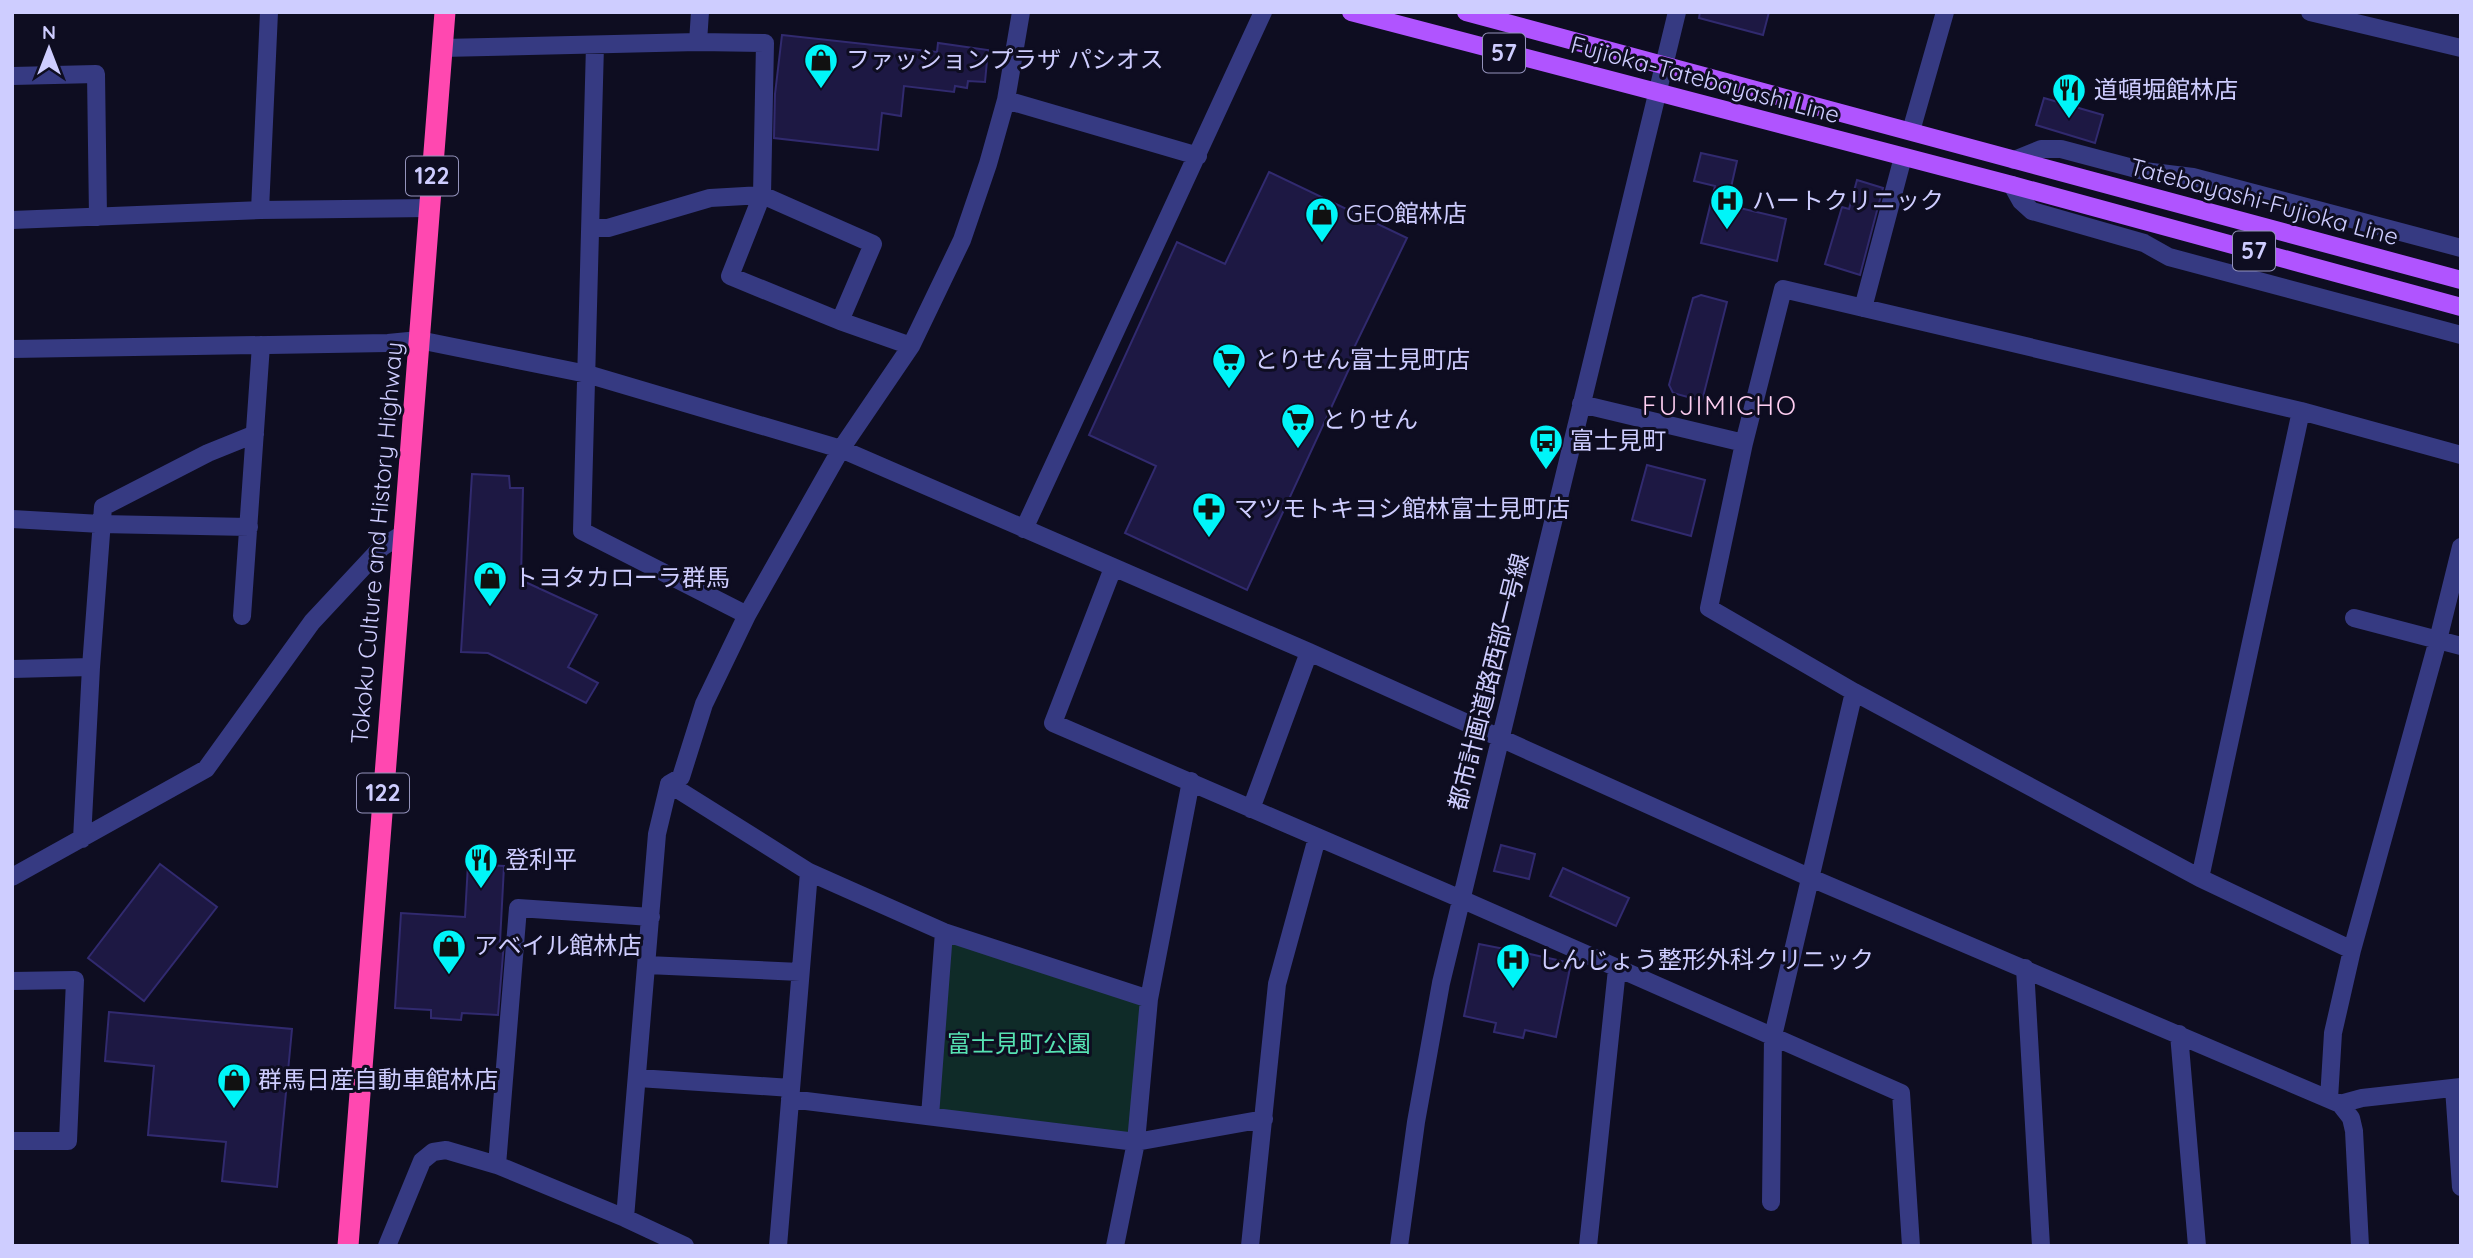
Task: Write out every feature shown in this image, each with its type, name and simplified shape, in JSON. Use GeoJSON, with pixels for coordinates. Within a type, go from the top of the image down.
{"type":"FeatureCollection","features":[{"type":"Feature","properties":{"kind":"highway","name":"Tokoku Culture and History Highway"},"geometry":{"type":"LineString","coordinates":[[348,1246],[445,12]]}},
{"type":"Feature","properties":{"kind":"main road","name":"Fujioka-Tatebayashi Line"},"geometry":{"type":"LineString","coordinates":[[1351,12],[2012,185]]}},
{"type":"Feature","properties":{"kind":"main road","name":"Fujioka-Tatebayashi Line"},"geometry":{"type":"LineString","coordinates":[[1466,12],[2014,160]]}},
{"type":"Feature","properties":{"kind":"main road","name":"Tatebayashi-Fujioka Line"},"geometry":{"type":"LineString","coordinates":[[2014,160],[2461,280]]}},
{"type":"Feature","properties":{"kind":"main road","name":"Tatebayashi-Fujioka Line"},"geometry":{"type":"LineString","coordinates":[[2012,185],[2461,307]]}},
{"type":"Feature","properties":{"kind":"street"},"geometry":{"type":"LineString","coordinates":[[260,210],[269,12]]}},
{"type":"Feature","properties":{"kind":"street"},"geometry":{"type":"LineString","coordinates":[[698,42],[699,12]]}},
{"type":"Feature","properties":{"kind":"street"},"geometry":{"type":"LineString","coordinates":[[625,1218],[657,834],[669,784],[681,777],[704,704],[747,615],[841,449],[912,346],[962,240],[1006,100],[1021,12]]}},
{"type":"Feature","properties":{"kind":"street"},"geometry":{"type":"LineString","coordinates":[[1024,530],[1263,12]]}},
{"type":"Feature","properties":{"kind":"street","name":"都市計画道路西部一号線"},"geometry":{"type":"LineString","coordinates":[[1399,1246],[1429,1044],[1461,899],[1677,12]]}},
{"type":"Feature","properties":{"kind":"street"},"geometry":{"type":"LineString","coordinates":[[1911,131],[1945,12]]}},
{"type":"Feature","properties":{"kind":"street"},"geometry":{"type":"LineString","coordinates":[[2310,12],[2461,48]]}},
{"type":"Feature","properties":{"kind":"street"},"geometry":{"type":"LineString","coordinates":[[442,48],[765,43],[762,195],[730,276],[839,321],[912,346]]}},
{"type":"Feature","properties":{"kind":"street"},"geometry":{"type":"LineString","coordinates":[[595,45],[582,531],[747,615]]}},
{"type":"Feature","properties":{"kind":"street"},"geometry":{"type":"LineString","coordinates":[[12,76],[96,74],[98,217]]}},
{"type":"Feature","properties":{"kind":"street"},"geometry":{"type":"LineString","coordinates":[[1006,100],[1198,156]]}},
{"type":"Feature","properties":{"kind":"street"},"geometry":{"type":"LineString","coordinates":[[2014,160],[2041,149],[2061,149],[2144,171],[2193,177],[2461,248]]}},
{"type":"Feature","properties":{"kind":"street"},"geometry":{"type":"LineString","coordinates":[[1863,308],[1903,157]]}},
{"type":"Feature","properties":{"kind":"street"},"geometry":{"type":"LineString","coordinates":[[2012,185],[2021,201],[2032,211],[2144,243],[2169,257],[2461,335]]}},
{"type":"Feature","properties":{"kind":"street"},"geometry":{"type":"LineString","coordinates":[[591,228],[608,228],[710,198],[762,195],[873,244],[839,321]]}},
{"type":"Feature","properties":{"kind":"street"},"geometry":{"type":"LineString","coordinates":[[12,220],[260,210],[430,208]]}},
{"type":"Feature","properties":{"kind":"street"},"geometry":{"type":"LineString","coordinates":[[2352,950],[2200,878],[1854,692],[1709,608],[1744,443],[1783,289],[2301,411],[2461,455]]}},
{"type":"Feature","properties":{"kind":"street"},"geometry":{"type":"LineString","coordinates":[[12,349],[388,343],[419,340],[587,374],[841,449],[1309,652],[1811,877],[2335,1101],[2351,1118],[2354,1131],[2360,1246]]}},
{"type":"Feature","properties":{"kind":"street"},"geometry":{"type":"LineString","coordinates":[[242,616],[261,345]]}},
{"type":"Feature","properties":{"kind":"street"},"geometry":{"type":"LineString","coordinates":[[1581,404],[1744,443]]}},
{"type":"Feature","properties":{"kind":"street"},"geometry":{"type":"LineString","coordinates":[[2200,878],[2301,411]]}},
{"type":"Feature","properties":{"kind":"street"},"geometry":{"type":"LineString","coordinates":[[82,839],[90,667],[103,507],[208,453],[255,434]]}},
{"type":"Feature","properties":{"kind":"street"},"geometry":{"type":"LineString","coordinates":[[12,519],[248,527]]}},
{"type":"Feature","properties":{"kind":"street"},"geometry":{"type":"LineString","coordinates":[[12,877],[206,769],[312,622],[382,547],[403,534]]}},
{"type":"Feature","properties":{"kind":"street"},"geometry":{"type":"LineString","coordinates":[[2335,1101],[2333,1033],[2352,950],[2461,547]]}},
{"type":"Feature","properties":{"kind":"street"},"geometry":{"type":"LineString","coordinates":[[1113,568],[1053,723],[1900,1093],[1911,1246]]}},
{"type":"Feature","properties":{"kind":"street"},"geometry":{"type":"LineString","coordinates":[[2354,618],[2461,646]]}},
{"type":"Feature","properties":{"kind":"street"},"geometry":{"type":"LineString","coordinates":[[1251,809],[1309,652]]}},
{"type":"Feature","properties":{"kind":"street"},"geometry":{"type":"LineString","coordinates":[[12,669],[90,667]]}},
{"type":"Feature","properties":{"kind":"street"},"geometry":{"type":"LineString","coordinates":[[1771,1202],[1773,1036],[1854,692]]}},
{"type":"Feature","properties":{"kind":"street"},"geometry":{"type":"LineString","coordinates":[[1115,1246],[1136,1142],[1149,999],[1191,781]]}},
{"type":"Feature","properties":{"kind":"street"},"geometry":{"type":"LineString","coordinates":[[669,784],[809,872],[944,932],[1149,999]]}},
{"type":"Feature","properties":{"kind":"street"},"geometry":{"type":"LineString","coordinates":[[1250,1246],[1277,984],[1317,838]]}},
{"type":"Feature","properties":{"kind":"street"},"geometry":{"type":"LineString","coordinates":[[778,1246],[809,872]]}},
{"type":"Feature","properties":{"kind":"street"},"geometry":{"type":"LineString","coordinates":[[497,1166],[518,908],[651,917]]}},
{"type":"Feature","properties":{"kind":"street"},"geometry":{"type":"LineString","coordinates":[[930,1116],[944,932]]}},
{"type":"Feature","properties":{"kind":"street"},"geometry":{"type":"LineString","coordinates":[[647,964],[800,972]]}},
{"type":"Feature","properties":{"kind":"street"},"geometry":{"type":"LineString","coordinates":[[2025,968],[2041,1246]]}},
{"type":"Feature","properties":{"kind":"street"},"geometry":{"type":"LineString","coordinates":[[1588,1246],[1617,969]]}},
{"type":"Feature","properties":{"kind":"street"},"geometry":{"type":"LineString","coordinates":[[12,981],[75,980],[68,1141],[12,1141]]}},
{"type":"Feature","properties":{"kind":"street"},"geometry":{"type":"LineString","coordinates":[[2179,1034],[2197,1246]]}},
{"type":"Feature","properties":{"kind":"street"},"geometry":{"type":"LineString","coordinates":[[638,1078],[791,1094],[930,1116],[1136,1142],[1264,1119]]}},
{"type":"Feature","properties":{"kind":"street"},"geometry":{"type":"LineString","coordinates":[[2335,1101],[2457,1088],[2461,1187]]}},
{"type":"Feature","properties":{"kind":"street"},"geometry":{"type":"LineString","coordinates":[[387,1246],[422,1161],[433,1152],[446,1150],[497,1166],[625,1218],[685,1246]]}},
{"type":"Feature","properties":{"kind":"green space","name":"富士見町公園"},"geometry":{"type":"Polygon","coordinates":[[[944,932],[1149,999],[1136,1142],[930,1116],[944,932]]]}},
{"type":"Feature","properties":{"kind":"building"},"geometry":{"type":"Polygon","coordinates":[[[1700,12],[1769,12],[1763,35],[1699,18],[1700,12]]]}},
{"type":"Feature","properties":{"kind":"building"},"geometry":{"type":"Polygon","coordinates":[[[782,35],[937,52],[938,43],[988,50],[985,82],[968,81],[967,88],[955,86],[954,92],[904,86],[901,116],[882,113],[878,150],[774,138],[775,94],[782,35]]]}},
{"type":"Feature","properties":{"kind":"building","name":"道頓堀館林店"},"geometry":{"type":"Polygon","coordinates":[[[2044,98],[2103,115],[2095,143],[2036,125],[2044,98]]]}},
{"type":"Feature","properties":{"kind":"building"},"geometry":{"type":"Polygon","coordinates":[[[1701,153],[1737,161],[1727,205],[1786,219],[1777,261],[1701,243],[1715,186],[1694,181],[1701,153]]]}},
{"type":"Feature","properties":{"kind":"building"},"geometry":{"type":"Polygon","coordinates":[[[1269,172],[1407,238],[1351,354],[1355,356],[1247,590],[1125,533],[1156,466],[1089,435],[1177,242],[1225,264],[1269,172]]]}},
{"type":"Feature","properties":{"kind":"building"},"geometry":{"type":"Polygon","coordinates":[[[1857,180],[1883,188],[1860,275],[1825,264],[1842,207],[1849,209],[1857,180]]]}},
{"type":"Feature","properties":{"kind":"building"},"geometry":{"type":"Polygon","coordinates":[[[1701,295],[1727,302],[1702,401],[1673,393],[1669,385],[1693,298],[1701,295]]]}},
{"type":"Feature","properties":{"kind":"building"},"geometry":{"type":"Polygon","coordinates":[[[1647,465],[1705,480],[1691,536],[1632,520],[1647,465]]]}},
{"type":"Feature","properties":{"kind":"building"},"geometry":{"type":"Polygon","coordinates":[[[472,474],[509,476],[510,488],[523,488],[521,580],[597,615],[568,667],[598,683],[586,703],[488,653],[461,652],[472,474]]]}},
{"type":"Feature","properties":{"kind":"building"},"geometry":{"type":"Polygon","coordinates":[[[1501,845],[1535,854],[1529,879],[1494,871],[1501,845]]]}},
{"type":"Feature","properties":{"kind":"building"},"geometry":{"type":"Polygon","coordinates":[[[160,864],[217,907],[144,1001],[88,958],[160,864]]]}},
{"type":"Feature","properties":{"kind":"building"},"geometry":{"type":"Polygon","coordinates":[[[468,864],[504,866],[500,942],[504,942],[498,1015],[462,1013],[461,1020],[431,1018],[431,1010],[395,1008],[401,913],[465,917],[468,864]]]}},
{"type":"Feature","properties":{"kind":"building"},"geometry":{"type":"Polygon","coordinates":[[[1563,868],[1629,898],[1616,926],[1550,896],[1563,868]]]}},
{"type":"Feature","properties":{"kind":"building"},"geometry":{"type":"Polygon","coordinates":[[[1479,944],[1510,950],[1523,957],[1525,953],[1571,963],[1556,1037],[1525,1030],[1523,1038],[1494,1032],[1496,1023],[1464,1016],[1479,944]]]}},
{"type":"Feature","properties":{"kind":"building"},"geometry":{"type":"Polygon","coordinates":[[[109,1012],[292,1029],[277,1187],[222,1181],[226,1142],[148,1135],[154,1066],[105,1061],[109,1012]]]}},
{"type":"Feature","properties":{"kind":"place","name":"ファッションプラザ パシオス"},"geometry":{"type":"Point","coordinates":[821,90]}},
{"type":"Feature","properties":{"kind":"place","name":"道頓堀館林店"},"geometry":{"type":"Point","coordinates":[2069,120]}},
{"type":"Feature","properties":{"kind":"place","name":"ハートクリニック"},"geometry":{"type":"Point","coordinates":[1727,231]}},
{"type":"Feature","properties":{"kind":"place","name":"GEO館林店"},"geometry":{"type":"Point","coordinates":[1322,244]}},
{"type":"Feature","properties":{"kind":"place","name":"とりせん富士見町店"},"geometry":{"type":"Point","coordinates":[1229,390]}},
{"type":"Feature","properties":{"kind":"place","name":"とりせん"},"geometry":{"type":"Point","coordinates":[1298,450]}},
{"type":"Feature","properties":{"kind":"place","name":"富士見町"},"geometry":{"type":"Point","coordinates":[1546,471]}},
{"type":"Feature","properties":{"kind":"place","name":"マツモトキヨシ館林富士見町店"},"geometry":{"type":"Point","coordinates":[1209,539]}},
{"type":"Feature","properties":{"kind":"place","name":"トヨタカローラ群馬"},"geometry":{"type":"Point","coordinates":[490,608]}},
{"type":"Feature","properties":{"kind":"place","name":"登利平"},"geometry":{"type":"Point","coordinates":[481,890]}},
{"type":"Feature","properties":{"kind":"place","name":"アベイル館林店"},"geometry":{"type":"Point","coordinates":[449,976]}},
{"type":"Feature","properties":{"kind":"place","name":"しんじょう整形外科クリニック"},"geometry":{"type":"Point","coordinates":[1513,990]}},
{"type":"Feature","properties":{"kind":"place","name":"群馬日産自動車館林店"},"geometry":{"type":"Point","coordinates":[234,1110]}},
{"type":"Feature","properties":{"kind":"district","name":"FUJIMICHO"},"geometry":{"type":"Point","coordinates":[1720,406]}}]}
